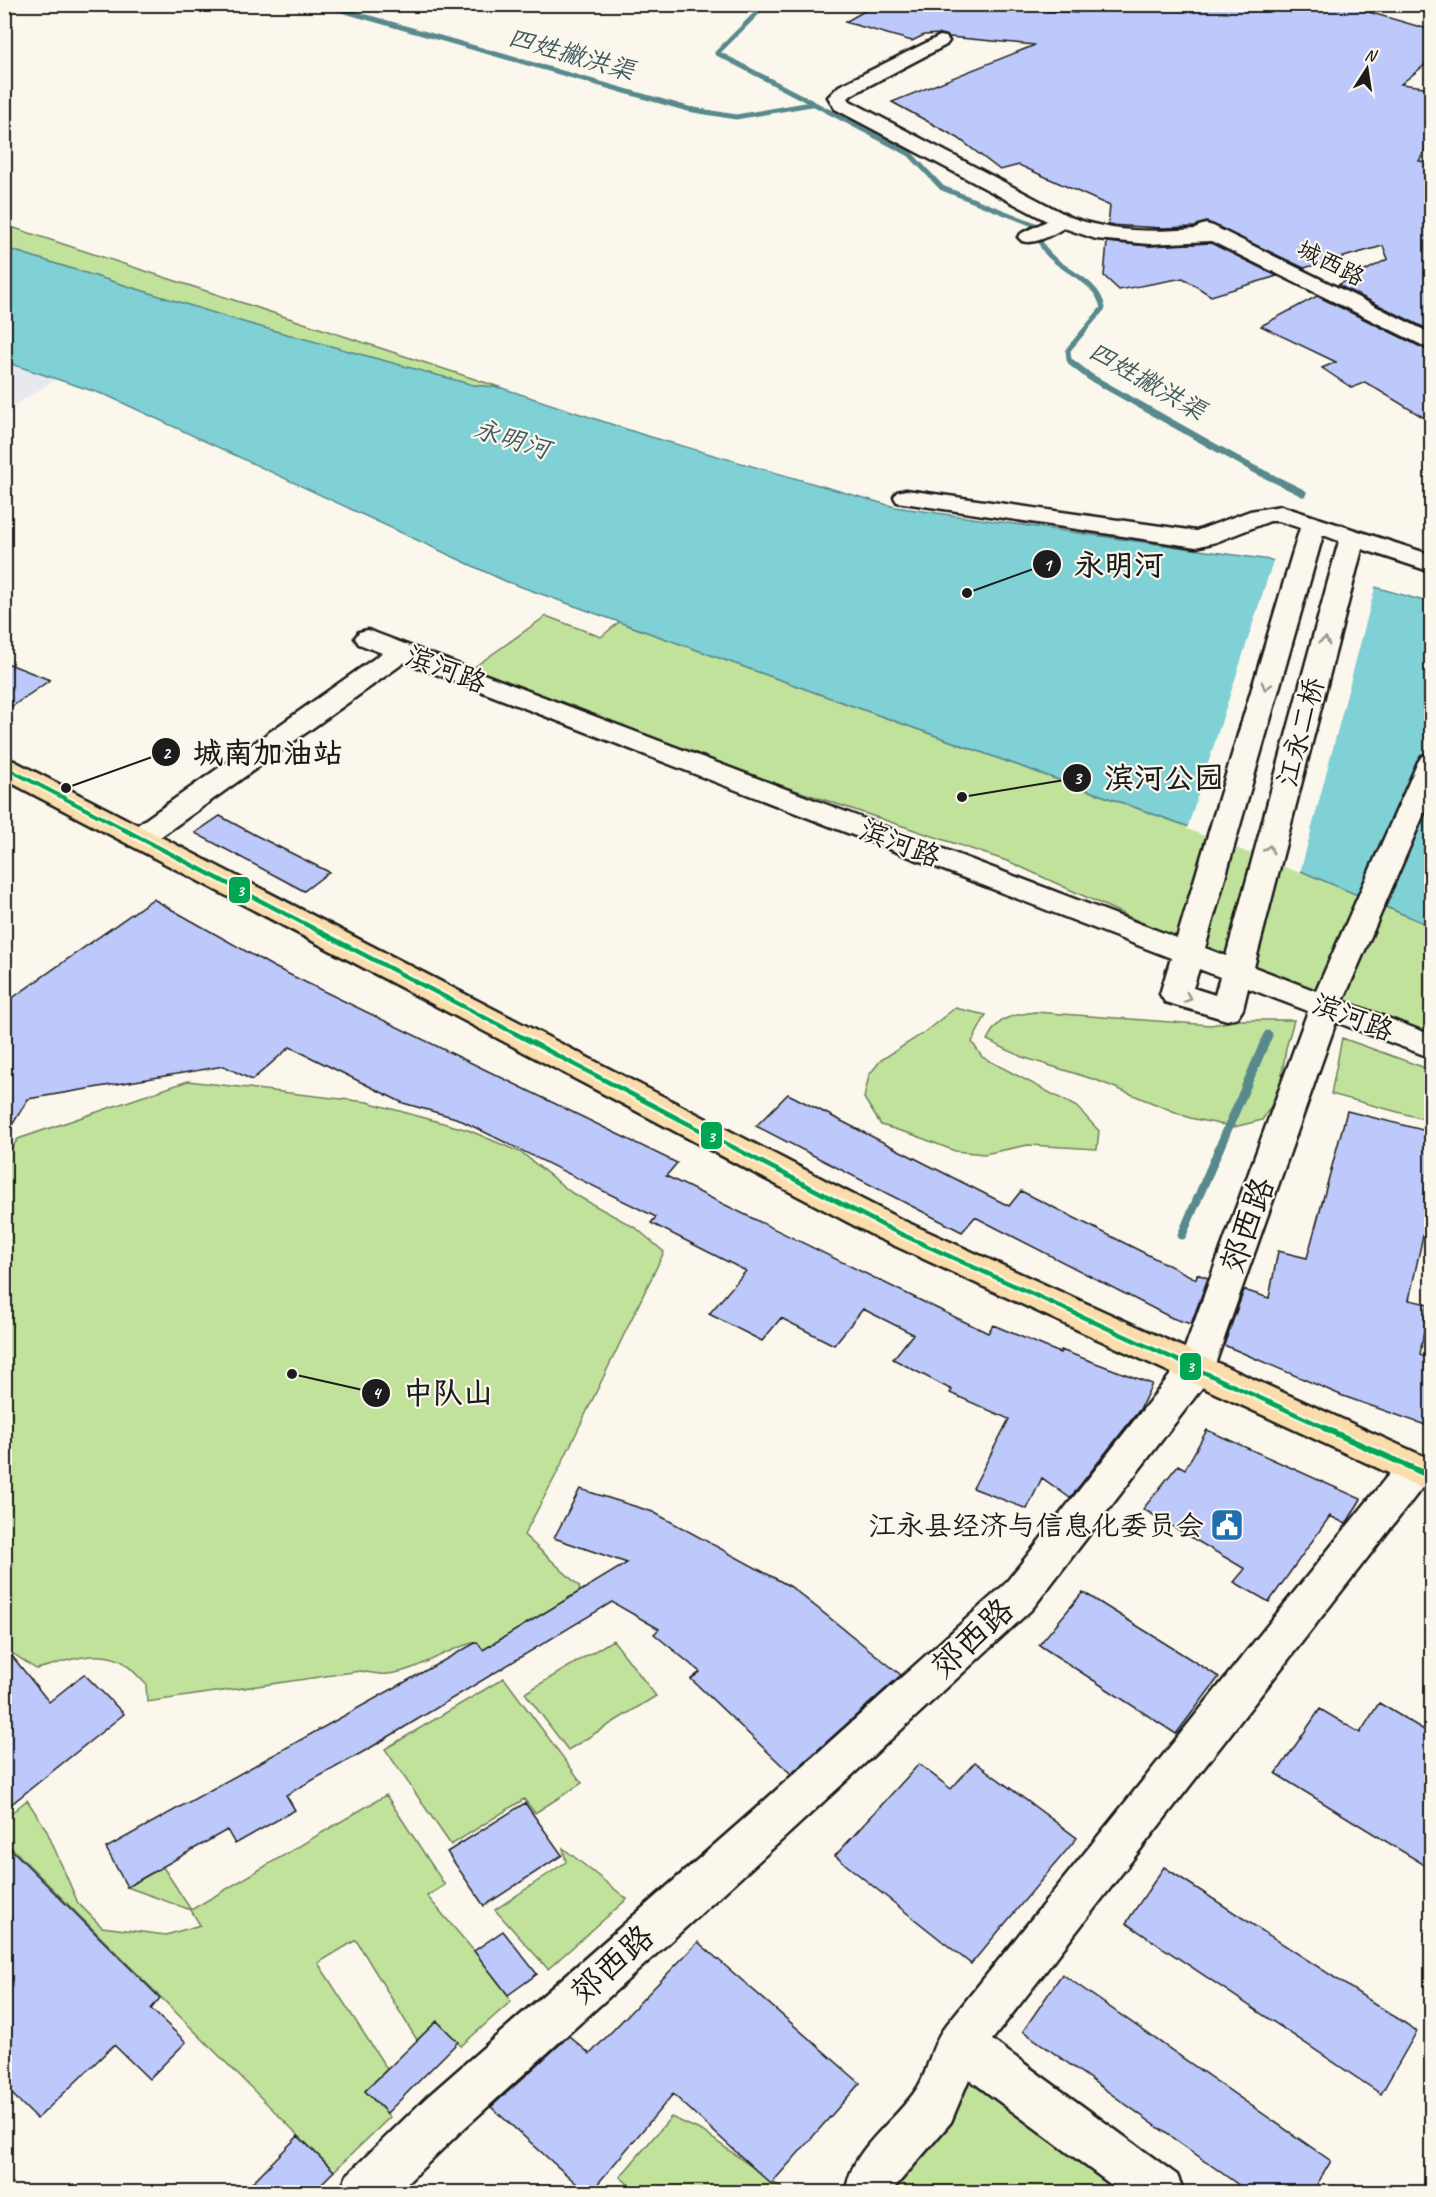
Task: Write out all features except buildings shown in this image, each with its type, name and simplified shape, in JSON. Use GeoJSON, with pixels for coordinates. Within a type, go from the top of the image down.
{"type":"FeatureCollection","features":[{"type":"Feature","properties":{"kind":"main road"},"geometry":{"type":"LineString","coordinates":[[4,767],[890,1229],[1423,1473]]}},
{"type":"Feature","properties":{"kind":"street"},"geometry":{"type":"LineString","coordinates":[[940,41],[846,90],[838,98],[842,105],[1056,224]]}},
{"type":"Feature","properties":{"kind":"street"},"geometry":{"type":"LineString","coordinates":[[1029,237],[1056,224]]}},
{"type":"Feature","properties":{"kind":"street","name":"城西路"},"geometry":{"type":"LineString","coordinates":[[1056,224],[1096,232],[1149,238],[1210,232],[1431,344]]}},
{"type":"Feature","properties":{"kind":"street"},"geometry":{"type":"LineString","coordinates":[[906,497],[1196,539],[1210,537],[1271,513],[1293,515],[1314,523],[1350,547],[1431,564]]}},
{"type":"Feature","properties":{"kind":"street","name":"江永二桥"},"geometry":{"type":"LineString","coordinates":[[1314,523],[1176,994],[1227,1009],[1350,547]]}},
{"type":"Feature","properties":{"kind":"street","name":"滨河路"},"geometry":{"type":"LineString","coordinates":[[368,638],[1431,1047]]}},
{"type":"Feature","properties":{"kind":"street"},"geometry":{"type":"LineString","coordinates":[[139,838],[402,651]]}},
{"type":"Feature","properties":{"kind":"street","name":"郊西路"},"geometry":{"type":"LineString","coordinates":[[364,2193],[436,2121],[768,1825],[1018,1597],[1195,1370],[1326,1007],[1431,762]]}},
{"type":"Feature","properties":{"kind":"street"},"geometry":{"type":"LineString","coordinates":[[870,2193],[872,2177],[935,2104],[944,2086],[946,2069],[960,2044],[1423,1473]]}},
{"type":"Feature","properties":{"kind":"street"},"geometry":{"type":"LineString","coordinates":[[960,2044],[1160,2193]]}},
{"type":"Feature","properties":{"kind":"shaded area"},"geometry":{"type":"Polygon","coordinates":[[[5,362],[57,379],[5,411],[5,362]]]}},
{"type":"Feature","properties":{"kind":"green space"},"geometry":{"type":"Polygon","coordinates":[[[5,225],[502,388],[473,385],[246,323],[5,248],[5,225]]]}},
{"type":"Feature","properties":{"kind":"green space"},"geometry":{"type":"Polygon","coordinates":[[[546,616],[601,637],[619,622],[1237,844],[1431,926],[1431,1047],[1325,1007],[1010,862],[547,707],[463,675],[546,616]]]}},
{"type":"Feature","properties":{"kind":"green space"},"geometry":{"type":"Polygon","coordinates":[[[955,1008],[986,1015],[972,1042],[982,1057],[1077,1107],[1099,1131],[1097,1149],[1028,1145],[984,1154],[955,1151],[881,1125],[864,1098],[869,1075],[881,1060],[922,1034],[955,1008]]]}},
{"type":"Feature","properties":{"kind":"green space"},"geometry":{"type":"Polygon","coordinates":[[[1035,1012],[1211,1025],[1240,1020],[1294,1020],[1286,1048],[1279,1094],[1262,1120],[1234,1127],[1190,1118],[1096,1080],[1022,1057],[987,1040],[996,1026],[1006,1019],[1019,1014],[1035,1012]]]}},
{"type":"Feature","properties":{"kind":"green space"},"geometry":{"type":"Polygon","coordinates":[[[1342,1038],[1431,1070],[1431,1121],[1331,1094],[1342,1038]]]}},
{"type":"Feature","properties":{"kind":"green space"},"geometry":{"type":"Polygon","coordinates":[[[188,1081],[367,1102],[468,1130],[522,1153],[572,1193],[636,1228],[664,1252],[556,1475],[524,1535],[579,1586],[580,1591],[483,1650],[477,1642],[454,1649],[411,1669],[385,1674],[360,1671],[147,1702],[146,1684],[121,1661],[110,1657],[89,1656],[36,1669],[8,1650],[5,1642],[4,1159],[18,1139],[188,1081]]]}},
{"type":"Feature","properties":{"kind":"green space"},"geometry":{"type":"Polygon","coordinates":[[[613,1640],[656,1696],[568,1750],[525,1693],[613,1640]]]}},
{"type":"Feature","properties":{"kind":"green space"},"geometry":{"type":"Polygon","coordinates":[[[504,1678],[582,1783],[535,1813],[524,1799],[451,1845],[385,1749],[504,1678]]]}},
{"type":"Feature","properties":{"kind":"green space"},"geometry":{"type":"Polygon","coordinates":[[[386,1795],[445,1885],[427,1896],[474,1951],[508,1995],[510,2002],[461,2046],[437,2021],[417,2040],[356,1940],[318,1963],[387,2069],[365,2091],[390,2117],[334,2171],[5,1841],[5,1818],[27,1800],[46,1829],[78,1903],[102,1927],[166,1935],[200,1925],[191,1910],[386,1795]]]}},
{"type":"Feature","properties":{"kind":"green space"},"geometry":{"type":"Polygon","coordinates":[[[563,1848],[627,1899],[548,1969],[495,1910],[566,1862],[563,1848]]]}},
{"type":"Feature","properties":{"kind":"green space"},"geometry":{"type":"Polygon","coordinates":[[[163,1867],[191,1910],[127,1887],[163,1867]]]}},
{"type":"Feature","properties":{"kind":"green space"},"geometry":{"type":"Polygon","coordinates":[[[960,2044],[1160,2192],[870,2192],[872,2177],[960,2044]]]}},
{"type":"Feature","properties":{"kind":"green space"},"geometry":{"type":"Polygon","coordinates":[[[671,2117],[702,2131],[787,2192],[637,2192],[620,2177],[671,2117]]]}},
{"type":"Feature","properties":{"kind":"water","name":"永明河"},"geometry":{"type":"Polygon","coordinates":[[[5,248],[246,323],[473,385],[502,388],[644,435],[895,507],[1291,563],[1431,603],[1431,926],[1237,844],[505,581],[108,396],[5,362],[5,248]]]}},
{"type":"Feature","properties":{"kind":"pier"},"geometry":{"type":"Polygon","coordinates":[[[1274,558],[1292,560],[1376,584],[1300,873],[1187,829],[1274,558]]]}},
{"type":"Feature","properties":{"kind":"waterway","name":"四姓撇洪渠"},"geometry":{"type":"LineString","coordinates":[[321,4],[688,109],[736,117],[811,104]]}},
{"type":"Feature","properties":{"kind":"waterway","name":"四姓撇洪渠"},"geometry":{"type":"LineString","coordinates":[[766,4],[717,53],[910,154],[942,188],[1038,226],[1040,241],[1046,252],[1089,285],[1098,295],[1103,308],[1068,350],[1069,360],[1074,364]]}},
{"type":"Feature","properties":{"kind":"waterway","name":"四姓撇洪渠"},"geometry":{"type":"LineString","coordinates":[[1072,363],[1090,377],[1254,469],[1303,493]]}},
{"type":"Feature","properties":{"kind":"waterway"},"geometry":{"type":"LineString","coordinates":[[1182,1235],[1268,1035]]}},
{"type":"Feature","properties":{"kind":"transit line","name":"3"},"geometry":{"type":"LineString","coordinates":[[4,767],[890,1229],[1432,1477]]}},
{"type":"Feature","properties":{"kind":"place","name":"永明河"},"geometry":{"type":"Point","coordinates":[967,593]}},
{"type":"Feature","properties":{"kind":"place","name":"城南加油站"},"geometry":{"type":"Point","coordinates":[66,788]}},
{"type":"Feature","properties":{"kind":"place","name":"滨河公园"},"geometry":{"type":"Point","coordinates":[962,797]}},
{"type":"Feature","properties":{"kind":"place","name":"中队山"},"geometry":{"type":"Point","coordinates":[292,1374]}},
{"type":"Feature","properties":{"kind":"place","name":"江永县经济与信息化委员会"},"geometry":{"type":"Point","coordinates":[1227,1525]}}]}
